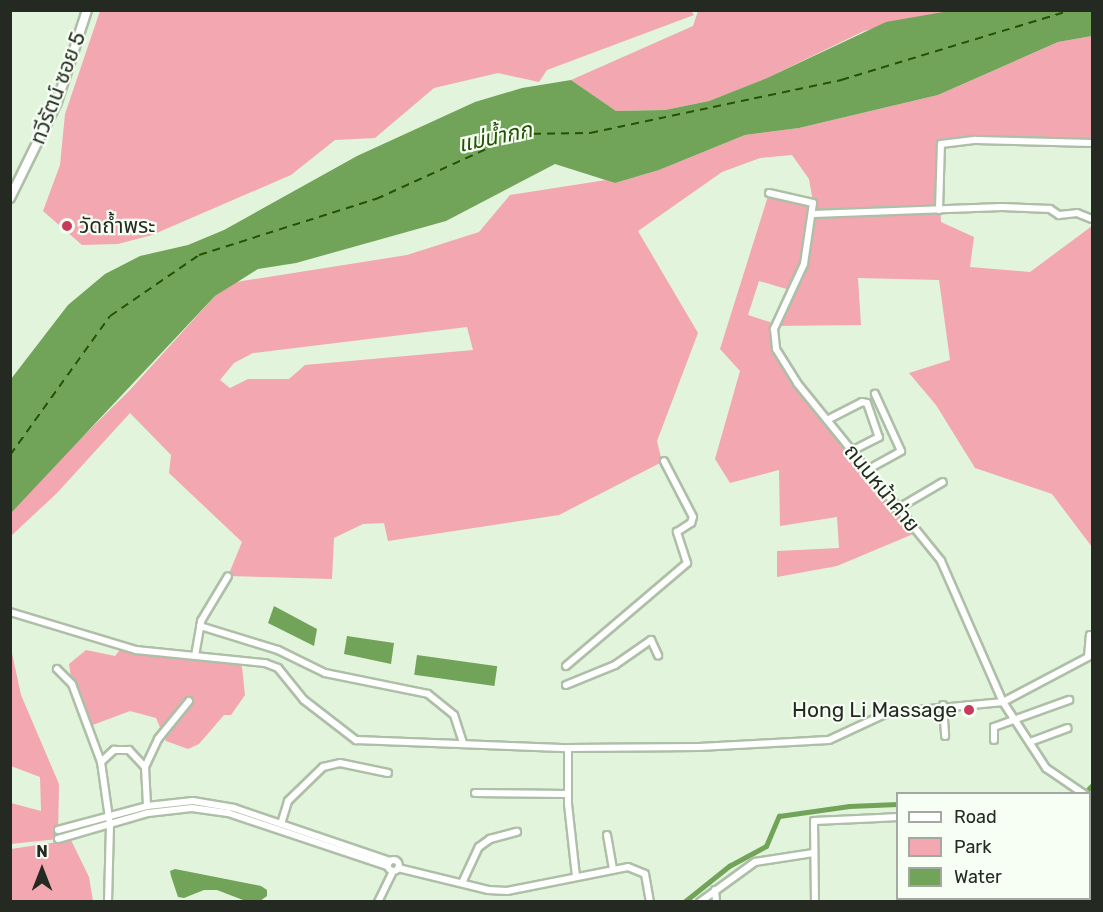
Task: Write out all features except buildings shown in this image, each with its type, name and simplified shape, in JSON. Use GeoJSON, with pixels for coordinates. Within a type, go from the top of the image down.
{"type":"FeatureCollection","features":[{"type":"Feature","properties":{"kind":"street","name":"ทวีรัตน์ ซอย 5"},"geometry":{"type":"LineString","coordinates":[[10,198],[57,102],[87,10]]}},
{"type":"Feature","properties":{"kind":"street"},"geometry":{"type":"LineString","coordinates":[[939,210],[941,144],[976,140],[1092,142]]}},
{"type":"Feature","properties":{"kind":"street"},"geometry":{"type":"LineString","coordinates":[[769,192],[813,203],[813,214],[1050,209],[1059,215],[1077,213],[1092,219]]}},
{"type":"Feature","properties":{"kind":"street","name":"ถนนหน้าค่าย"},"geometry":{"type":"LineString","coordinates":[[813,214],[804,264],[774,329],[777,349],[797,383],[941,561],[1003,702],[1046,768],[1081,792]]}},
{"type":"Feature","properties":{"kind":"street"},"geometry":{"type":"LineString","coordinates":[[867,470],[901,451],[875,393]]}},
{"type":"Feature","properties":{"kind":"street"},"geometry":{"type":"LineString","coordinates":[[827,420],[862,402],[867,404],[879,437],[852,451]]}},
{"type":"Feature","properties":{"kind":"street"},"geometry":{"type":"LineString","coordinates":[[566,666],[687,562],[677,532],[691,523],[693,517],[664,461]]}},
{"type":"Feature","properties":{"kind":"street"},"geometry":{"type":"LineString","coordinates":[[897,509],[943,482]]}},
{"type":"Feature","properties":{"kind":"street"},"geometry":{"type":"LineString","coordinates":[[195,656],[200,626],[228,576]]}},
{"type":"Feature","properties":{"kind":"street"},"geometry":{"type":"LineString","coordinates":[[10,612],[136,650],[247,658],[278,668],[304,700],[357,740],[463,742],[568,748],[699,747],[829,740],[887,713],[943,705],[1003,702],[1088,657],[1090,635]]}},
{"type":"Feature","properties":{"kind":"street"},"geometry":{"type":"LineString","coordinates":[[200,626],[278,650],[325,673],[428,694],[454,715],[463,742]]}},
{"type":"Feature","properties":{"kind":"street"},"geometry":{"type":"LineString","coordinates":[[566,684],[615,665],[651,640],[658,655]]}},
{"type":"Feature","properties":{"kind":"street"},"geometry":{"type":"LineString","coordinates":[[57,669],[72,684],[101,762],[110,825],[108,902]]}},
{"type":"Feature","properties":{"kind":"street"},"geometry":{"type":"LineString","coordinates":[[994,740],[994,727],[1016,722],[1069,700]]}},
{"type":"Feature","properties":{"kind":"street"},"geometry":{"type":"LineString","coordinates":[[147,806],[145,767],[158,739],[189,701]]}},
{"type":"Feature","properties":{"kind":"street"},"geometry":{"type":"LineString","coordinates":[[943,705],[945,736]]}},
{"type":"Feature","properties":{"kind":"street"},"geometry":{"type":"LineString","coordinates":[[1030,742],[1068,728]]}},
{"type":"Feature","properties":{"kind":"street"},"geometry":{"type":"LineString","coordinates":[[568,748],[568,794],[576,876]]}},
{"type":"Feature","properties":{"kind":"street"},"geometry":{"type":"LineString","coordinates":[[101,762],[114,750],[124,749],[145,767]]}},
{"type":"Feature","properties":{"kind":"street"},"geometry":{"type":"LineString","coordinates":[[281,824],[288,801],[323,767],[340,763],[388,773]]}},
{"type":"Feature","properties":{"kind":"street"},"geometry":{"type":"LineString","coordinates":[[475,793],[568,794]]}},
{"type":"Feature","properties":{"kind":"street"},"geometry":{"type":"LineString","coordinates":[[58,830],[147,806],[193,801],[213,802],[281,824],[392,866]]}},
{"type":"Feature","properties":{"kind":"street"},"geometry":{"type":"LineString","coordinates":[[58,839],[171,810],[212,810],[392,866],[507,891],[628,867],[645,874],[650,902]]}},
{"type":"Feature","properties":{"kind":"street"},"geometry":{"type":"LineString","coordinates":[[815,902],[813,824],[817,819],[896,817]]}},
{"type":"Feature","properties":{"kind":"street"},"geometry":{"type":"LineString","coordinates":[[462,883],[479,847],[490,839],[517,832]]}},
{"type":"Feature","properties":{"kind":"street"},"geometry":{"type":"LineString","coordinates":[[607,836],[613,869]]}},
{"type":"Feature","properties":{"kind":"street"},"geometry":{"type":"LineString","coordinates":[[700,902],[756,862],[813,854]]}},
{"type":"Feature","properties":{"kind":"street"},"geometry":{"type":"LineString","coordinates":[[378,902],[392,866]]}},
{"type":"Feature","properties":{"kind":"street"},"geometry":{"type":"LineString","coordinates":[[715,890],[716,902]]}},
{"type":"Feature","properties":{"kind":"green space"},"geometry":{"type":"Polygon","coordinates":[[[691,10],[694,15],[547,70],[539,82],[498,73],[434,88],[375,138],[335,140],[291,175],[152,235],[118,244],[82,245],[43,211],[60,165],[65,114],[100,11],[691,10]]]}},
{"type":"Feature","properties":{"kind":"green space"},"geometry":{"type":"Polygon","coordinates":[[[698,11],[949,11],[864,31],[767,78],[709,101],[665,110],[616,111],[571,80],[693,26],[698,11]]]}},
{"type":"Feature","properties":{"kind":"green space"},"geometry":{"type":"Polygon","coordinates":[[[1092,36],[1092,142],[939,142],[941,222],[974,237],[970,267],[1030,272],[1092,226],[1092,547],[1052,494],[975,468],[936,405],[909,373],[950,360],[939,280],[858,278],[861,325],[775,326],[776,349],[918,532],[837,566],[777,577],[777,551],[839,548],[837,517],[780,526],[779,470],[730,483],[715,459],[740,371],[720,349],[769,193],[813,202],[809,179],[792,155],[760,158],[722,172],[638,231],[698,333],[657,441],[662,462],[559,515],[388,541],[384,523],[363,524],[334,538],[332,579],[228,576],[242,542],[169,473],[171,455],[130,413],[57,493],[11,536],[11,507],[129,391],[215,296],[236,282],[407,255],[479,232],[510,195],[606,180],[615,183],[659,170],[745,135],[799,128],[938,95],[1058,42],[1092,36]],[[759,281],[748,315],[776,324],[790,290],[759,281]],[[467,327],[253,353],[234,363],[220,380],[230,388],[248,379],[289,379],[305,365],[473,350],[467,327]]]}},
{"type":"Feature","properties":{"kind":"green space"},"geometry":{"type":"Polygon","coordinates":[[[10,644],[21,695],[59,784],[58,839],[11,844],[11,803],[41,811],[40,777],[11,766],[10,644]]]}},
{"type":"Feature","properties":{"kind":"green space"},"geometry":{"type":"Polygon","coordinates":[[[123,646],[232,657],[242,667],[245,695],[231,715],[224,715],[199,744],[188,749],[166,741],[156,718],[130,711],[90,726],[72,684],[69,664],[86,650],[115,656],[123,646]]]}},
{"type":"Feature","properties":{"kind":"green space"},"geometry":{"type":"Polygon","coordinates":[[[71,840],[89,877],[93,901],[11,901],[11,849],[71,840]]]}},
{"type":"Feature","properties":{"kind":"water","name":"แม่น้ำกก"},"geometry":{"type":"Polygon","coordinates":[[[949,11],[1092,11],[1092,36],[1058,42],[938,95],[799,128],[745,135],[659,170],[615,183],[555,164],[446,221],[296,263],[258,269],[215,296],[11,513],[11,379],[68,305],[105,274],[140,256],[188,245],[224,230],[357,156],[475,102],[522,88],[571,80],[616,111],[665,110],[709,101],[767,78],[886,22],[949,11]]]}},
{"type":"Feature","properties":{"kind":"water"},"geometry":{"type":"Polygon","coordinates":[[[274,606],[317,629],[314,646],[268,623],[274,606]]]}},
{"type":"Feature","properties":{"kind":"water"},"geometry":{"type":"Polygon","coordinates":[[[347,636],[394,643],[391,664],[344,654],[347,636]]]}},
{"type":"Feature","properties":{"kind":"water"},"geometry":{"type":"Polygon","coordinates":[[[417,655],[497,666],[494,686],[414,675],[417,655]]]}},
{"type":"Feature","properties":{"kind":"water"},"geometry":{"type":"Polygon","coordinates":[[[175,869],[261,886],[267,890],[267,896],[260,901],[243,900],[217,890],[204,890],[184,898],[178,897],[170,871],[175,869]]]}},
{"type":"Feature","properties":{"kind":"waterway"},"geometry":{"type":"LineString","coordinates":[[1086,792],[1092,785]]}},
{"type":"Feature","properties":{"kind":"waterway"},"geometry":{"type":"LineString","coordinates":[[684,902],[729,866],[766,846],[779,816],[849,806],[896,804]]}},
{"type":"Feature","properties":{"kind":"ferry route"},"geometry":{"type":"LineString","coordinates":[[10,455],[110,316],[199,255],[376,199],[519,134],[590,133],[841,80],[1072,10]]}},
{"type":"Feature","properties":{"kind":"place","name":"วัดถ้ำพระ"},"geometry":{"type":"Point","coordinates":[67,226]}},
{"type":"Feature","properties":{"kind":"place","name":"Hong Li Massage"},"geometry":{"type":"Point","coordinates":[969,710]}}]}
